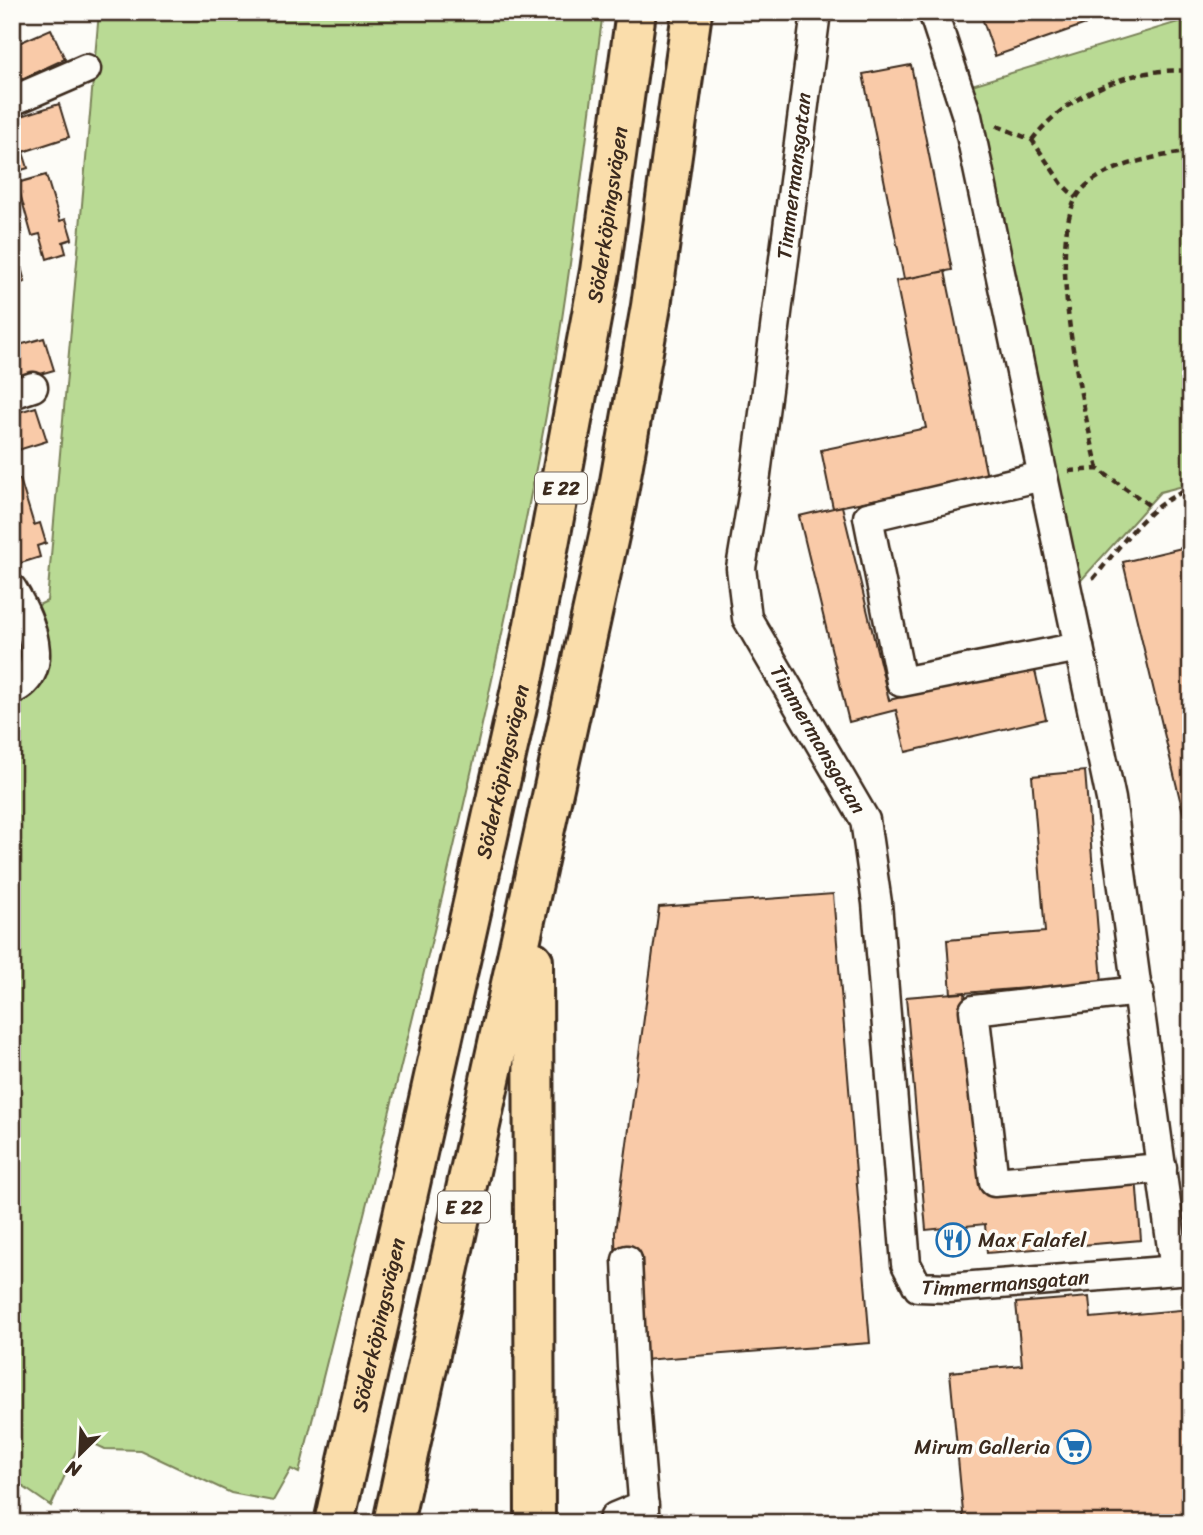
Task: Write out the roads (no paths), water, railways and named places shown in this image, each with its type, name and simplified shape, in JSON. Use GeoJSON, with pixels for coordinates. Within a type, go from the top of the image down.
{"type":"FeatureCollection","features":[{"type":"Feature","properties":{"kind":"highway","name":"Söderköpingsvägen"},"geometry":{"type":"LineString","coordinates":[[334,1523],[527,662],[600,271],[636,12]]}},
{"type":"Feature","properties":{"kind":"highway","name":"E 22"},"geometry":{"type":"LineString","coordinates":[[393,1523],[618,491],[651,306],[692,12]]}},
{"type":"Feature","properties":{"kind":"highway"},"geometry":{"type":"LineString","coordinates":[[532,891],[535,1523]]}},
{"type":"Feature","properties":{"kind":"street","name":"Timmermansgatan"},"geometry":{"type":"LineString","coordinates":[[817,12],[754,490],[740,568],[747,618],[864,820],[877,903],[906,1264],[918,1287],[948,1289],[1183,1269]]}},
{"type":"Feature","properties":{"kind":"street"},"geometry":{"type":"LineString","coordinates":[[933,12],[967,116],[1111,799],[1162,1168],[1183,1269]]}},
{"type":"Feature","properties":{"kind":"street"},"geometry":{"type":"LineString","coordinates":[[12,100],[86,69]]}},
{"type":"Feature","properties":{"kind":"street"},"geometry":{"type":"LineString","coordinates":[[1042,476],[868,517],[901,682],[1079,647]]}},
{"type":"Feature","properties":{"kind":"street"},"geometry":{"type":"LineString","coordinates":[[12,589],[31,624],[35,646],[33,670],[22,686],[12,690]]}},
{"type":"Feature","properties":{"kind":"street"},"geometry":{"type":"LineString","coordinates":[[1139,991],[974,1010],[994,1182],[1162,1168]]}},
{"type":"Feature","properties":{"kind":"street"},"geometry":{"type":"LineString","coordinates":[[612,1523],[615,1517],[645,1514],[632,1366],[627,1260]]}},
{"type":"Feature","properties":{"kind":"place","name":"Max Falafel"},"geometry":{"type":"Point","coordinates":[953,1240]}},
{"type":"Feature","properties":{"kind":"place","name":"Mirum Galleria"},"geometry":{"type":"Point","coordinates":[1074,1447]}}]}
